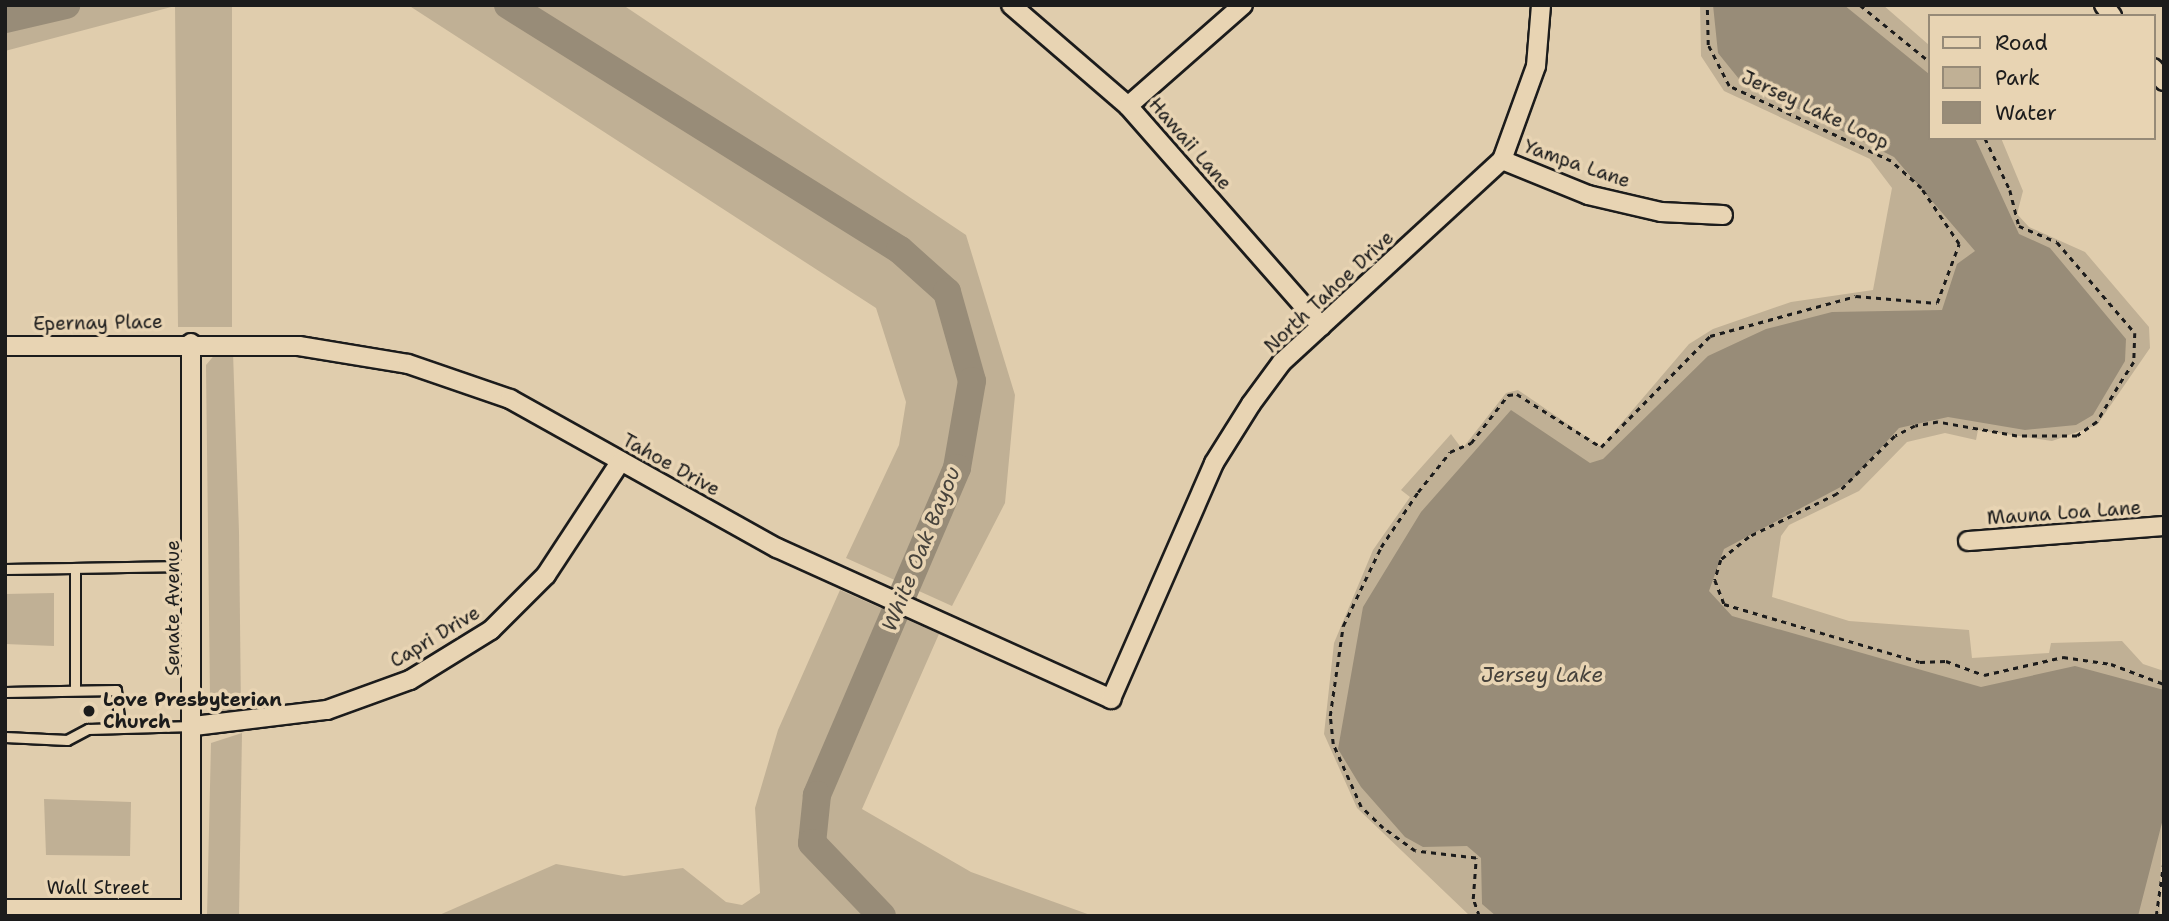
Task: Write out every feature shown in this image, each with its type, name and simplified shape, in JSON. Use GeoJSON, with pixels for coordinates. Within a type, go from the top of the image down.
{"type":"FeatureCollection","features":[{"type":"Feature","properties":{"kind":"street","name":"Hawaii Lane"},"geometry":{"type":"LineString","coordinates":[[1011,5],[1128,106],[1321,326]]}},
{"type":"Feature","properties":{"kind":"street"},"geometry":{"type":"LineString","coordinates":[[1128,106],[1243,5]]}},
{"type":"Feature","properties":{"kind":"street","name":"North Tahoe Drive"},"geometry":{"type":"LineString","coordinates":[[1111,699],[1214,463],[1282,362],[1502,160],[1536,66],[1541,5]]}},
{"type":"Feature","properties":{"kind":"street","name":"Yampa Lane"},"geometry":{"type":"LineString","coordinates":[[1502,160],[1600,198],[1661,212],[1723,215]]}},
{"type":"Feature","properties":{"kind":"street","name":"Tahoe Drive"},"geometry":{"type":"LineString","coordinates":[[191,342],[299,346],[408,364],[510,399],[854,585],[1111,699]]}},
{"type":"Feature","properties":{"kind":"street","name":"Epernay Place"},"geometry":{"type":"LineString","coordinates":[[5,346],[191,342]]}},
{"type":"Feature","properties":{"kind":"street","name":"Senate Avenue"},"geometry":{"type":"LineString","coordinates":[[191,342],[194,566],[191,912]]}},
{"type":"Feature","properties":{"kind":"street","name":"Capri Drive"},"geometry":{"type":"LineString","coordinates":[[194,726],[254,724],[327,710],[410,680],[491,630],[547,575],[621,461]]}},
{"type":"Feature","properties":{"kind":"street","name":"Mauna Loa Lane"},"geometry":{"type":"LineString","coordinates":[[1968,541],[2164,526]]}},
{"type":"Feature","properties":{"kind":"street","name":"Wall Street"},"geometry":{"type":"LineString","coordinates":[[5,909],[191,912]]}},
{"type":"Feature","properties":{"kind":"lane"},"geometry":{"type":"LineString","coordinates":[[5,569],[194,566]]}},
{"type":"Feature","properties":{"kind":"lane"},"geometry":{"type":"LineString","coordinates":[[75,568],[75,686]]}},
{"type":"Feature","properties":{"kind":"lane"},"geometry":{"type":"LineString","coordinates":[[5,692],[75,686],[116,690],[120,726]]}},
{"type":"Feature","properties":{"kind":"lane"},"geometry":{"type":"LineString","coordinates":[[5,737],[67,740],[88,729],[194,726]]}},
{"type":"Feature","properties":{"kind":"path","name":"Jersey Lake Loop"},"geometry":{"type":"LineString","coordinates":[[1479,916],[1473,899],[1476,858],[1415,851],[1383,828],[1361,807],[1333,744],[1330,716],[1343,626],[1381,547],[1418,492],[1450,452],[1471,443],[1508,395],[1517,394],[1601,447],[1710,336],[1856,296],[1937,303],[1959,244],[1921,188],[1891,161],[1729,86],[1708,45],[1707,5]]}},
{"type":"Feature","properties":{"kind":"path"},"geometry":{"type":"LineString","coordinates":[[1860,5],[1927,59]]}},
{"type":"Feature","properties":{"kind":"path"},"geometry":{"type":"LineString","coordinates":[[1986,140],[2010,190],[2019,226],[2057,242],[2135,333],[2134,362],[2097,422],[2077,436],[2017,436],[1938,422],[1915,426],[1895,436],[1843,489],[1749,537],[1721,560],[1715,580],[1724,604],[1761,619],[1920,662],[1946,661],[1984,676],[2063,657],[2111,664],[2164,684]]}},
{"type":"Feature","properties":{"kind":"path"},"geometry":{"type":"LineString","coordinates":[[2156,916],[2164,859]]}},
{"type":"Feature","properties":{"kind":"green space"},"geometry":{"type":"Polygon","coordinates":[[[5,5],[232,5],[232,327],[178,327],[175,6],[5,51],[5,5]]]}},
{"type":"Feature","properties":{"kind":"green space"},"geometry":{"type":"Polygon","coordinates":[[[408,5],[623,5],[966,235],[1015,395],[1005,503],[952,606],[846,558],[899,445],[906,402],[876,308],[408,5]]]}},
{"type":"Feature","properties":{"kind":"green space","name":"Jersey Lake"},"geometry":{"type":"Polygon","coordinates":[[[1700,5],[1883,5],[1927,43],[1927,140],[2002,140],[2023,191],[2017,214],[2029,227],[2085,252],[2149,327],[2150,348],[2097,425],[2052,441],[1978,430],[1976,440],[1945,433],[1907,442],[1859,491],[1789,525],[1781,536],[1772,597],[1849,621],[1969,630],[1972,658],[2049,653],[2051,643],[2122,641],[2143,664],[2164,671],[2160,916],[1470,916],[1357,808],[1324,734],[1334,643],[1373,550],[1410,497],[1401,490],[1451,434],[1462,449],[1506,393],[1518,390],[1601,447],[1689,344],[1713,329],[1791,302],[1873,290],[1892,188],[1870,159],[1724,91],[1701,56],[1700,5]]]}},
{"type":"Feature","properties":{"kind":"green space"},"geometry":{"type":"Polygon","coordinates":[[[217,352],[233,352],[239,532],[241,712],[225,713],[212,706],[210,696],[206,365],[217,352]]]}},
{"type":"Feature","properties":{"kind":"green space"},"geometry":{"type":"Polygon","coordinates":[[[840,590],[939,634],[862,809],[971,872],[1093,916],[437,916],[556,864],[624,876],[683,868],[726,902],[742,905],[760,893],[755,808],[778,730],[840,590]]]}},
{"type":"Feature","properties":{"kind":"green space"},"geometry":{"type":"Polygon","coordinates":[[[54,593],[54,646],[5,644],[5,594],[54,593]]]}},
{"type":"Feature","properties":{"kind":"green space"},"geometry":{"type":"Polygon","coordinates":[[[242,733],[239,916],[207,916],[211,743],[242,733]]]}},
{"type":"Feature","properties":{"kind":"green space"},"geometry":{"type":"Polygon","coordinates":[[[44,799],[131,802],[130,856],[46,855],[44,799]]]}},
{"type":"Feature","properties":{"kind":"water","name":"Jersey Lake"},"geometry":{"type":"Polygon","coordinates":[[[1713,5],[1844,5],[1927,72],[1927,140],[1976,140],[2019,234],[2050,248],[2126,339],[2125,361],[2093,415],[2076,425],[2025,430],[1948,417],[1899,428],[1850,482],[1724,549],[1709,591],[1732,616],[1981,687],[2075,666],[2164,690],[2164,815],[2138,916],[1496,916],[1482,904],[1481,858],[1467,846],[1423,847],[1405,837],[1361,787],[1338,749],[1363,607],[1421,512],[1511,410],[1590,463],[1603,459],[1708,356],[1766,329],[1832,312],[1942,310],[1957,264],[1975,251],[1894,157],[1739,79],[1718,53],[1713,5]]]}},
{"type":"Feature","properties":{"kind":"waterway","name":"White Oak Bayou"},"geometry":{"type":"LineString","coordinates":[[5,19],[66,5]]}},
{"type":"Feature","properties":{"kind":"waterway","name":"White Oak Bayou"},"geometry":{"type":"LineString","coordinates":[[508,5],[900,250],[947,292],[972,381],[957,468],[817,795],[812,843],[882,916]]}},
{"type":"Feature","properties":{"kind":"place","name":"Love Presbyterian Church"},"geometry":{"type":"Point","coordinates":[89,711]}}]}
